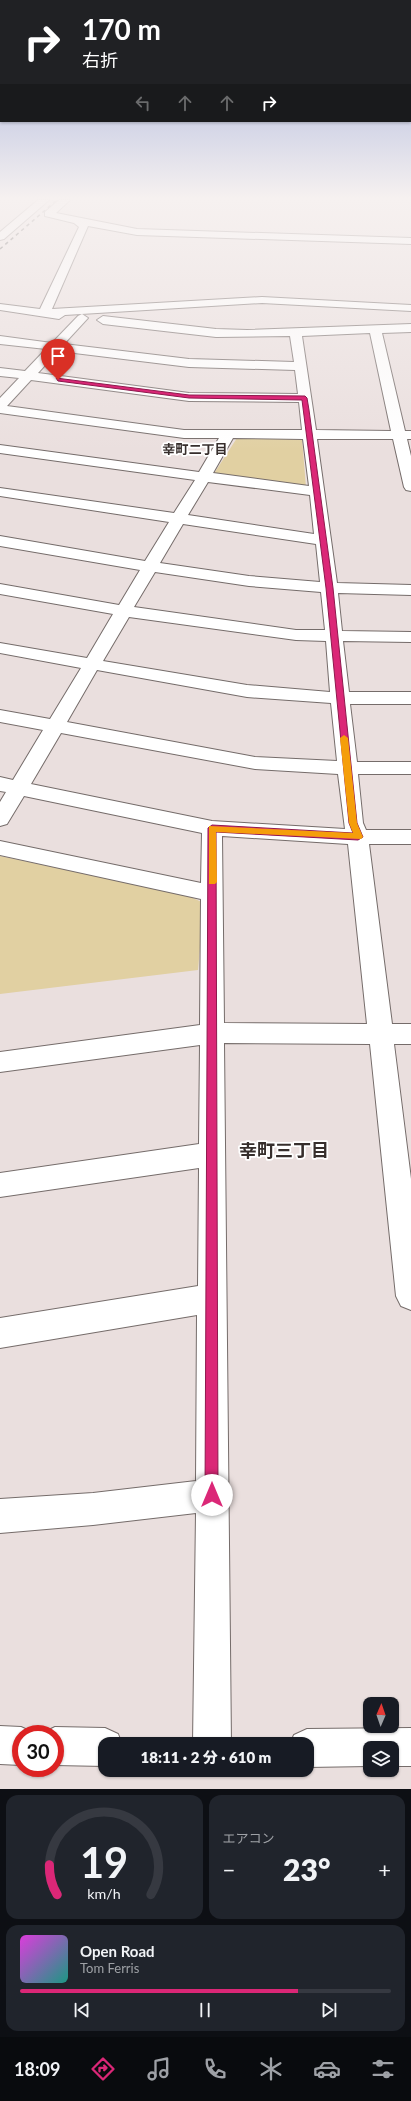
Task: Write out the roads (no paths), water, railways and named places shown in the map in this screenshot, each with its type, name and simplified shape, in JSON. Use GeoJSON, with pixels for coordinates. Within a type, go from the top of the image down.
{"type":"FeatureCollection","features":[{"type":"Feature","properties":{"kind":"street"},"geometry":{"type":"LineString","coordinates":[[44,313],[59,283]]}},
{"type":"Feature","properties":{"kind":"street"},"geometry":{"type":"LineString","coordinates":[[44,313],[262,300],[411,308]]}},
{"type":"Feature","properties":{"kind":"street"},"geometry":{"type":"LineString","coordinates":[[0,307],[216,333],[411,328]]}},
{"type":"Feature","properties":{"kind":"street"},"geometry":{"type":"LineString","coordinates":[[0,408],[82,318]]}},
{"type":"Feature","properties":{"kind":"street"},"geometry":{"type":"LineString","coordinates":[[375,329],[405,435],[411,487]]}},
{"type":"Feature","properties":{"kind":"street"},"geometry":{"type":"LineString","coordinates":[[295,332],[318,492],[353,823],[358,837],[411,1296]]}},
{"type":"Feature","properties":{"kind":"street"},"geometry":{"type":"LineString","coordinates":[[0,340],[189,363],[301,366]]}},
{"type":"Feature","properties":{"kind":"street"},"geometry":{"type":"LineString","coordinates":[[0,372],[189,397],[305,398]]}},
{"type":"Feature","properties":{"kind":"street"},"geometry":{"type":"LineString","coordinates":[[0,408],[169,432],[229,434],[405,435]]}},
{"type":"Feature","properties":{"kind":"street"},"geometry":{"type":"LineString","coordinates":[[0,819],[9,786],[55,726],[152,567],[229,434]]}},
{"type":"Feature","properties":{"kind":"street"},"geometry":{"type":"LineString","coordinates":[[0,449],[204,478],[318,492]]}},
{"type":"Feature","properties":{"kind":"street"},"geometry":{"type":"LineString","coordinates":[[0,492],[323,540]]}},
{"type":"Feature","properties":{"kind":"street"},"geometry":{"type":"LineString","coordinates":[[0,541],[152,567],[280,585],[411,590]]}},
{"type":"Feature","properties":{"kind":"street"},"geometry":{"type":"LineString","coordinates":[[0,589],[125,611],[257,630],[334,637],[411,637]]}},
{"type":"Feature","properties":{"kind":"street"},"geometry":{"type":"LineString","coordinates":[[0,648],[247,691],[340,698],[411,698]]}},
{"type":"Feature","properties":{"kind":"street"},"geometry":{"type":"LineString","coordinates":[[0,716],[255,763],[347,768],[411,768]]}},
{"type":"Feature","properties":{"kind":"street"},"geometry":{"type":"LineString","coordinates":[[9,786],[212,828],[358,837],[411,837]]}},
{"type":"Feature","properties":{"kind":"street"},"geometry":{"type":"LineString","coordinates":[[212,828],[212,1737]]}},
{"type":"Feature","properties":{"kind":"street"},"geometry":{"type":"LineString","coordinates":[[0,848],[212,893]]}},
{"type":"Feature","properties":{"kind":"street"},"geometry":{"type":"LineString","coordinates":[[0,1062],[212,1033],[411,1034]]}},
{"type":"Feature","properties":{"kind":"street"},"geometry":{"type":"LineString","coordinates":[[0,1185],[212,1154]]}},
{"type":"Feature","properties":{"kind":"street"},"geometry":{"type":"LineString","coordinates":[[0,1333],[212,1298]]}},
{"type":"Feature","properties":{"kind":"street"},"geometry":{"type":"LineString","coordinates":[[0,1516],[93,1509],[212,1495]]}},
{"type":"Feature","properties":{"kind":"street"},"geometry":{"type":"LineString","coordinates":[[0,1746],[12,1746]]}},
{"type":"Feature","properties":{"kind":"street"},"geometry":{"type":"LineString","coordinates":[[64,1746],[98,1747]]}},
{"type":"Feature","properties":{"kind":"street"},"geometry":{"type":"LineString","coordinates":[[314,1748],[411,1747]]}},
{"type":"Feature","properties":{"kind":"district","name":"幸町二丁目"},"geometry":{"type":"Point","coordinates":[195,449]}},
{"type":"Feature","properties":{"kind":"district","name":"幸町三丁目"},"geometry":{"type":"Point","coordinates":[284,1151]}}]}
